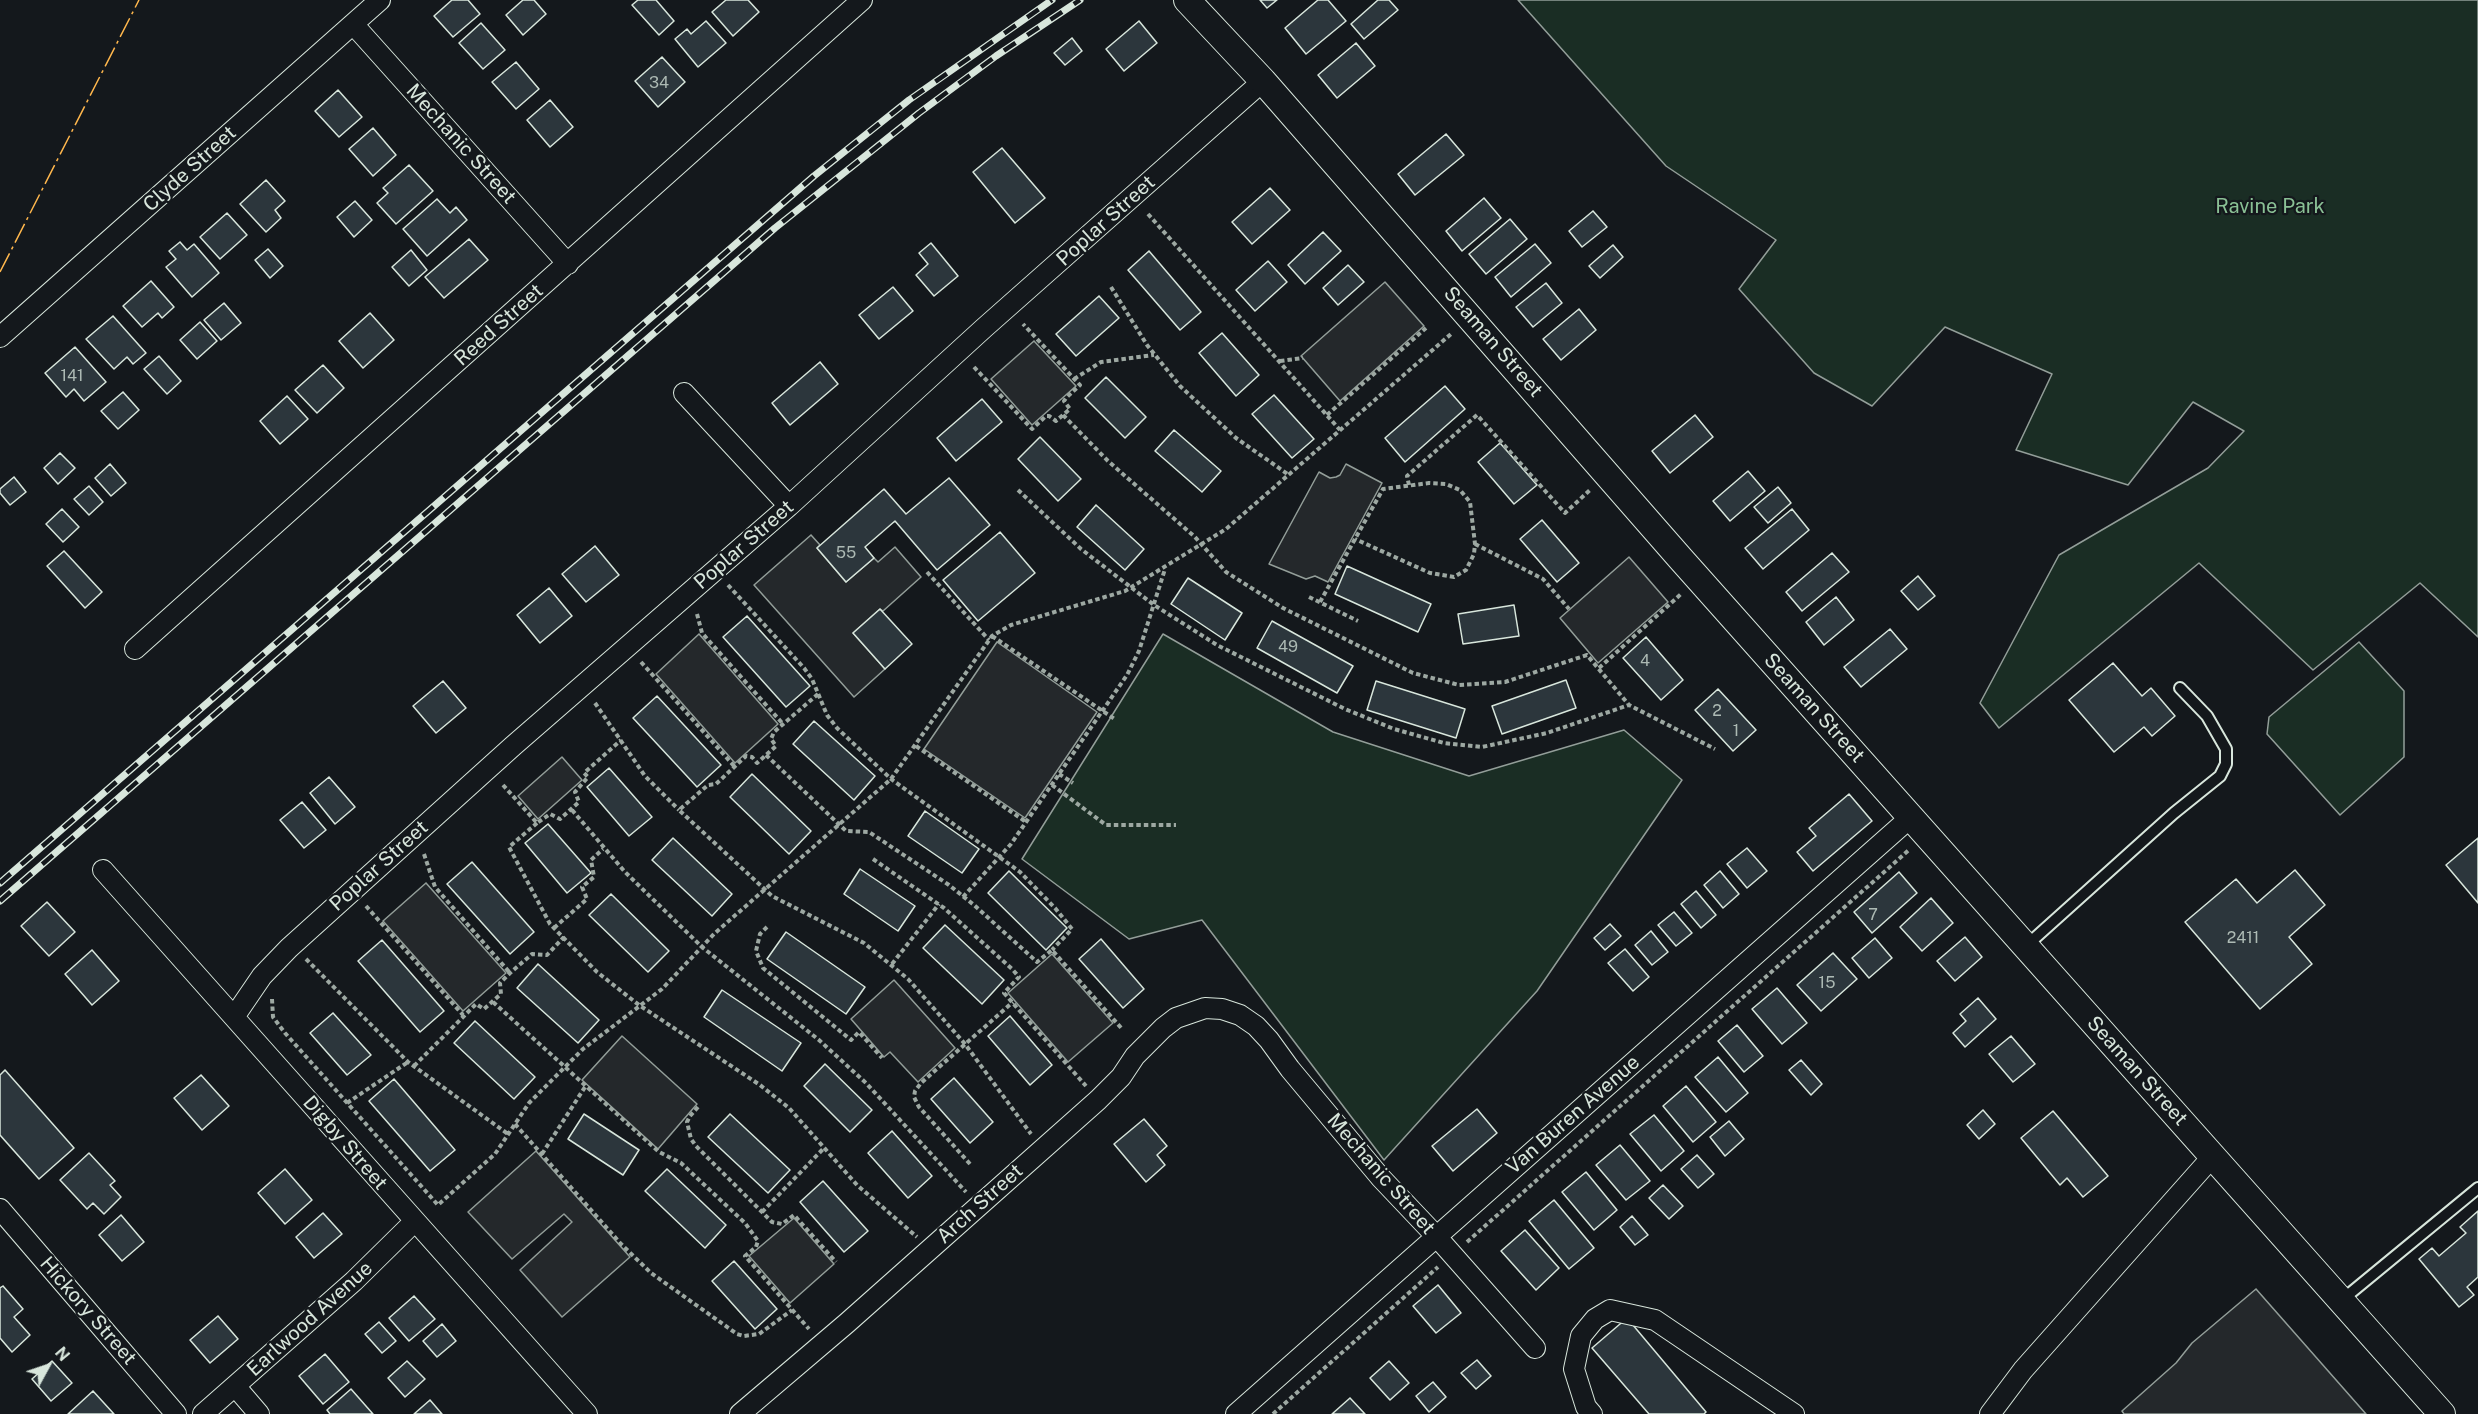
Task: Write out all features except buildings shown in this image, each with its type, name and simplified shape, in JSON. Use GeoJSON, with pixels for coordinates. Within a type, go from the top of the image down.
{"type":"FeatureCollection","features":[{"type":"Feature","properties":{"kind":"street","name":"Clyde Street"},"geometry":{"type":"LineString","coordinates":[[0,337],[380,0]]}},
{"type":"Feature","properties":{"kind":"street","name":"Reed Street"},"geometry":{"type":"LineString","coordinates":[[135,649],[862,0]]}},
{"type":"Feature","properties":{"kind":"street","name":"Seaman Street"},"geometry":{"type":"LineString","coordinates":[[1187,0],[1263,81],[1680,558],[2442,1414]]}},
{"type":"Feature","properties":{"kind":"street","name":"Mechanic Street"},"geometry":{"type":"LineString","coordinates":[[353,24],[568,264]]}},
{"type":"Feature","properties":{"kind":"street","name":"Poplar Street"},"geometry":{"type":"LineString","coordinates":[[234,1017],[266,971],[289,948],[522,739],[789,506],[984,328],[1263,81]]}},
{"type":"Feature","properties":{"kind":"street"},"geometry":{"type":"LineString","coordinates":[[684,393],[789,506]]}},
{"type":"Feature","properties":{"kind":"street","name":"Van Buren Avenue"},"geometry":{"type":"LineString","coordinates":[[1236,1414],[1911,817]]}},
{"type":"Feature","properties":{"kind":"street","name":"Digby Street"},"geometry":{"type":"LineString","coordinates":[[103,870],[587,1414]]}},
{"type":"Feature","properties":{"kind":"street","name":"Arch Street"},"geometry":{"type":"LineString","coordinates":[[740,1414],[847,1323],[1098,1100],[1121,1077],[1135,1056],[1163,1028],[1176,1018],[1190,1012],[1205,1008],[1222,1009]]}},
{"type":"Feature","properties":{"kind":"street","name":"Mechanic Street"},"geometry":{"type":"LineString","coordinates":[[1222,1009],[1240,1015],[1256,1026],[1269,1040],[1290,1069],[1381,1178],[1436,1236],[1534,1348]]}},
{"type":"Feature","properties":{"kind":"street"},"geometry":{"type":"LineString","coordinates":[[1990,1414],[2023,1370],[2212,1156]]}},
{"type":"Feature","properties":{"kind":"street","name":"Hickory Street"},"geometry":{"type":"LineString","coordinates":[[0,1209],[177,1414]]}},
{"type":"Feature","properties":{"kind":"street","name":"Earlwood Avenue"},"geometry":{"type":"LineString","coordinates":[[203,1414],[354,1281],[415,1221]]}},
{"type":"Feature","properties":{"kind":"street"},"geometry":{"type":"LineString","coordinates":[[1592,1414],[1586,1407],[1574,1369],[1581,1336],[1595,1319],[1610,1310],[1655,1320],[1794,1414]]}},
{"type":"Feature","properties":{"kind":"street"},"geometry":{"type":"LineString","coordinates":[[235,1386],[259,1414]]}},
{"type":"Feature","properties":{"kind":"lane"},"geometry":{"type":"LineString","coordinates":[[2026,947],[2174,813],[2220,776],[2226,764],[2226,749],[2207,716],[2180,688]]}},
{"type":"Feature","properties":{"kind":"lane"},"geometry":{"type":"LineString","coordinates":[[2341,1301],[2478,1188]]}},
{"type":"Feature","properties":{"kind":"path"},"geometry":{"type":"LineString","coordinates":[[1139,221],[1156,206]]}},
{"type":"Feature","properties":{"kind":"path"},"geometry":{"type":"LineString","coordinates":[[1148,214],[1340,430]]}},
{"type":"Feature","properties":{"kind":"path"},"geometry":{"type":"LineString","coordinates":[[1111,287],[1154,355],[1180,386],[1209,416],[1253,451],[1290,475]]}},
{"type":"Feature","properties":{"kind":"path"},"geometry":{"type":"LineString","coordinates":[[1015,331],[1032,316]]}},
{"type":"Feature","properties":{"kind":"path"},"geometry":{"type":"LineString","coordinates":[[974,368],[1032,429],[1046,416],[1056,421],[1070,409],[1064,401],[1080,385],[1023,324]]}},
{"type":"Feature","properties":{"kind":"path"},"geometry":{"type":"LineString","coordinates":[[1327,416],[1426,328]]}},
{"type":"Feature","properties":{"kind":"path"},"geometry":{"type":"LineString","coordinates":[[274,992],[273,1017],[438,1205],[495,1154],[529,1103],[592,1041],[673,978],[702,946],[891,779],[990,638],[1011,625],[1102,600],[1133,588],[1201,544],[1237,520],[1451,334]]}},
{"type":"Feature","properties":{"kind":"path"},"geometry":{"type":"LineString","coordinates":[[1074,379],[1101,362],[1154,355]]}},
{"type":"Feature","properties":{"kind":"path"},"geometry":{"type":"LineString","coordinates":[[1279,361],[1303,358]]}},
{"type":"Feature","properties":{"kind":"path"},"geometry":{"type":"LineString","coordinates":[[965,375],[983,360]]}},
{"type":"Feature","properties":{"kind":"path"},"geometry":{"type":"LineString","coordinates":[[1063,415],[1108,461],[1201,544],[1226,572],[1267,599],[1396,665],[1430,678],[1474,686],[1505,682],[1587,655],[1629,705],[1715,749]]}},
{"type":"Feature","properties":{"kind":"path"},"geometry":{"type":"LineString","coordinates":[[1409,485],[1407,476],[1477,415],[1565,513],[1590,490]]}},
{"type":"Feature","properties":{"kind":"path"},"geometry":{"type":"LineString","coordinates":[[1320,602],[1355,539],[1383,489],[1438,483],[1460,490],[1470,502],[1474,554],[1466,570],[1454,577],[1430,573],[1355,539]]}},
{"type":"Feature","properties":{"kind":"path"},"geometry":{"type":"LineString","coordinates":[[1018,489],[1081,549],[1154,605],[1217,645],[1378,723],[1444,743],[1469,747],[1495,746],[1570,726],[1629,705]]}},
{"type":"Feature","properties":{"kind":"path"},"geometry":{"type":"LineString","coordinates":[[1475,544],[1543,579],[1569,609]]}},
{"type":"Feature","properties":{"kind":"path"},"geometry":{"type":"LineString","coordinates":[[963,897],[1000,857],[1026,822],[1134,663],[1165,567]]}},
{"type":"Feature","properties":{"kind":"path"},"geometry":{"type":"LineString","coordinates":[[927,572],[990,638],[1116,720]]}},
{"type":"Feature","properties":{"kind":"path"},"geometry":{"type":"LineString","coordinates":[[720,592],[736,578]]}},
{"type":"Feature","properties":{"kind":"path"},"geometry":{"type":"LineString","coordinates":[[728,585],[804,668],[831,722],[891,779],[1000,857],[1039,891],[1072,929],[1037,963],[963,897],[869,832],[846,831],[766,755]]}},
{"type":"Feature","properties":{"kind":"path"},"geometry":{"type":"LineString","coordinates":[[1599,668],[1682,593]]}},
{"type":"Feature","properties":{"kind":"path"},"geometry":{"type":"LineString","coordinates":[[1309,597],[1358,621]]}},
{"type":"Feature","properties":{"kind":"path"},"geometry":{"type":"LineString","coordinates":[[689,619],[704,606]]}},
{"type":"Feature","properties":{"kind":"path"},"geometry":{"type":"LineString","coordinates":[[697,613],[702,633],[783,724]]}},
{"type":"Feature","properties":{"kind":"path"},"geometry":{"type":"LineString","coordinates":[[634,669],[650,655]]}},
{"type":"Feature","properties":{"kind":"path"},"geometry":{"type":"LineString","coordinates":[[641,662],[735,767]]}},
{"type":"Feature","properties":{"kind":"path"},"geometry":{"type":"LineString","coordinates":[[679,810],[708,785],[716,784],[746,756],[752,757],[757,763],[776,746],[771,736],[818,694]]}},
{"type":"Feature","properties":{"kind":"path"},"geometry":{"type":"LineString","coordinates":[[586,711],[602,696]]}},
{"type":"Feature","properties":{"kind":"path"},"geometry":{"type":"LineString","coordinates":[[595,704],[645,776],[772,896],[864,944],[892,964],[918,989],[965,1044],[1034,1139]]}},
{"type":"Feature","properties":{"kind":"path"},"geometry":{"type":"LineString","coordinates":[[621,740],[584,773],[588,777],[575,792],[579,802],[572,810],[560,819],[550,814],[509,847],[543,913],[554,928],[597,972],[639,1005],[760,1085],[799,1118],[857,1185],[921,1241]]}},
{"type":"Feature","properties":{"kind":"path"},"geometry":{"type":"LineString","coordinates":[[916,746],[1026,822]]}},
{"type":"Feature","properties":{"kind":"path"},"geometry":{"type":"LineString","coordinates":[[1059,774],[1073,783]]}},
{"type":"Feature","properties":{"kind":"path"},"geometry":{"type":"LineString","coordinates":[[494,792],[511,777]]}},
{"type":"Feature","properties":{"kind":"path"},"geometry":{"type":"LineString","coordinates":[[503,784],[537,823]]}},
{"type":"Feature","properties":{"kind":"path"},"geometry":{"type":"LineString","coordinates":[[1052,785],[1106,825],[1176,825]]}},
{"type":"Feature","properties":{"kind":"path"},"geometry":{"type":"LineString","coordinates":[[572,810],[603,849],[702,946],[841,1059],[892,1109],[968,1195]]}},
{"type":"Feature","properties":{"kind":"path"},"geometry":{"type":"LineString","coordinates":[[416,862],[433,847]]}},
{"type":"Feature","properties":{"kind":"path"},"geometry":{"type":"LineString","coordinates":[[554,928],[587,899],[582,888],[594,878],[591,860],[603,849]]}},
{"type":"Feature","properties":{"kind":"path"},"geometry":{"type":"LineString","coordinates":[[1273,1414],[1910,849],[1918,858]]}},
{"type":"Feature","properties":{"kind":"path"},"geometry":{"type":"LineString","coordinates":[[424,854],[435,887],[510,973]]}},
{"type":"Feature","properties":{"kind":"path"},"geometry":{"type":"LineString","coordinates":[[873,860],[939,904],[1019,977],[1004,993],[1091,1091]]}},
{"type":"Feature","properties":{"kind":"path"},"geometry":{"type":"LineString","coordinates":[[357,913],[373,899]]}},
{"type":"Feature","properties":{"kind":"path"},"geometry":{"type":"LineString","coordinates":[[892,964],[939,904]]}},
{"type":"Feature","properties":{"kind":"path"},"geometry":{"type":"LineString","coordinates":[[366,906],[463,1015]]}},
{"type":"Feature","properties":{"kind":"path"},"geometry":{"type":"LineString","coordinates":[[767,927],[760,934],[756,951],[763,968],[851,1040],[859,1032],[882,1059]]}},
{"type":"Feature","properties":{"kind":"path"},"geometry":{"type":"LineString","coordinates":[[414,1066],[476,1004],[484,1009],[493,1002],[501,994],[500,983],[532,954],[547,955],[564,937]]}},
{"type":"Feature","properties":{"kind":"path"},"geometry":{"type":"LineString","coordinates":[[1052,950],[1123,1030]]}},
{"type":"Feature","properties":{"kind":"path"},"geometry":{"type":"LineString","coordinates":[[299,964],[314,951]]}},
{"type":"Feature","properties":{"kind":"path"},"geometry":{"type":"LineString","coordinates":[[306,959],[408,1062],[508,1134]]}},
{"type":"Feature","properties":{"kind":"path"},"geometry":{"type":"LineString","coordinates":[[493,1002],[659,1152],[681,1163],[744,1223],[758,1241],[756,1247],[745,1256],[815,1335]]}},
{"type":"Feature","properties":{"kind":"path"},"geometry":{"type":"LineString","coordinates":[[970,1164],[919,1107],[914,1097],[915,1091],[921,1083],[1013,1002]]}},
{"type":"Feature","properties":{"kind":"path"},"geometry":{"type":"LineString","coordinates":[[347,1103],[408,1062]]}},
{"type":"Feature","properties":{"kind":"path"},"geometry":{"type":"LineString","coordinates":[[542,1154],[585,1087]]}},
{"type":"Feature","properties":{"kind":"path"},"geometry":{"type":"LineString","coordinates":[[698,1107],[687,1122],[691,1138],[696,1146],[772,1222],[777,1224],[786,1222],[794,1215],[836,1262]]}},
{"type":"Feature","properties":{"kind":"path"},"geometry":{"type":"LineString","coordinates":[[515,1124],[621,1244],[651,1273],[737,1334],[744,1336],[759,1334],[792,1310]]}},
{"type":"Feature","properties":{"kind":"path"},"geometry":{"type":"LineString","coordinates":[[762,1212],[824,1148]]}},
{"type":"Feature","properties":{"kind":"green space","name":"Ravine Park"},"geometry":{"type":"Polygon","coordinates":[[[1518,0],[2478,0],[2478,637],[2420,583],[2313,670],[2199,563],[1999,728],[1980,703],[2059,555],[2208,468],[2244,431],[2193,402],[2128,485],[2016,450],[2052,374],[1945,327],[1872,406],[1814,373],[1739,289],[1776,240],[1666,166],[1518,0]]]}},
{"type":"Feature","properties":{"kind":"green space"},"geometry":{"type":"Polygon","coordinates":[[[1163,634],[1333,732],[1469,776],[1624,730],[1682,780],[1537,991],[1384,1160],[1202,920],[1129,939],[1022,859],[1163,634]]]}},
{"type":"Feature","properties":{"kind":"green space"},"geometry":{"type":"Polygon","coordinates":[[[2359,642],[2404,691],[2404,757],[2340,815],[2267,734],[2269,717],[2359,642]]]}},
{"type":"Feature","properties":{"kind":"shaded area"},"geometry":{"type":"Polygon","coordinates":[[[1385,282],[1424,326],[1340,401],[1301,356],[1385,282]]]}},
{"type":"Feature","properties":{"kind":"shaded area"},"geometry":{"type":"Polygon","coordinates":[[[1034,341],[1076,386],[1032,425],[991,379],[1034,341]]]}},
{"type":"Feature","properties":{"kind":"shaded area"},"geometry":{"type":"Polygon","coordinates":[[[1346,464],[1382,483],[1328,582],[1315,576],[1306,579],[1269,564],[1319,472],[1330,478],[1336,477],[1340,475],[1346,464]]]}},
{"type":"Feature","properties":{"kind":"shaded area"},"geometry":{"type":"Polygon","coordinates":[[[811,535],[820,545],[817,548],[846,582],[874,558],[878,562],[895,547],[921,577],[883,611],[880,609],[853,633],[885,669],[854,697],[754,585],[811,535]]]}},
{"type":"Feature","properties":{"kind":"shaded area"},"geometry":{"type":"Polygon","coordinates":[[[1629,557],[1668,602],[1598,663],[1560,618],[1629,557]]]}},
{"type":"Feature","properties":{"kind":"shaded area"},"geometry":{"type":"Polygon","coordinates":[[[699,634],[778,724],[735,763],[656,674],[699,634]]]}},
{"type":"Feature","properties":{"kind":"shaded area"},"geometry":{"type":"Polygon","coordinates":[[[997,642],[1097,712],[1025,818],[924,749],[997,642]]]}},
{"type":"Feature","properties":{"kind":"shaded area"},"geometry":{"type":"Polygon","coordinates":[[[562,757],[582,780],[538,819],[518,796],[562,757]]]}},
{"type":"Feature","properties":{"kind":"shaded area"},"geometry":{"type":"Polygon","coordinates":[[[426,883],[506,973],[463,1011],[383,921],[426,883]]]}},
{"type":"Feature","properties":{"kind":"shaded area"},"geometry":{"type":"Polygon","coordinates":[[[1052,954],[1113,1023],[1068,1062],[1008,993],[1052,954]]]}},
{"type":"Feature","properties":{"kind":"shaded area"},"geometry":{"type":"Polygon","coordinates":[[[894,980],[955,1048],[918,1082],[890,1052],[884,1057],[851,1019],[894,980]]]}},
{"type":"Feature","properties":{"kind":"shaded area"},"geometry":{"type":"Polygon","coordinates":[[[622,1036],[697,1104],[658,1149],[582,1080],[622,1036]]]}},
{"type":"Feature","properties":{"kind":"shaded area"},"geometry":{"type":"Polygon","coordinates":[[[536,1151],[630,1257],[562,1317],[520,1270],[572,1222],[564,1214],[512,1259],[468,1212],[536,1151]]]}},
{"type":"Feature","properties":{"kind":"shaded area"},"geometry":{"type":"Polygon","coordinates":[[[794,1218],[834,1264],[790,1303],[749,1256],[794,1218]]]}},
{"type":"Feature","properties":{"kind":"shaded area"},"geometry":{"type":"Polygon","coordinates":[[[2256,1289],[2366,1414],[2124,1414],[2122,1411],[2176,1363],[2192,1343],[2256,1289]]]}},
{"type":"Feature","properties":{"kind":"railway"},"geometry":{"type":"LineString","coordinates":[[0,883],[814,176],[909,100],[1052,0]]}},
{"type":"Feature","properties":{"kind":"railway"},"geometry":{"type":"LineString","coordinates":[[0,901],[775,228],[919,113],[996,56],[1080,0]]}},
{"type":"Feature","properties":{"kind":"power"},"geometry":{"type":"LineString","coordinates":[[0,272],[139,0]]}}]}
